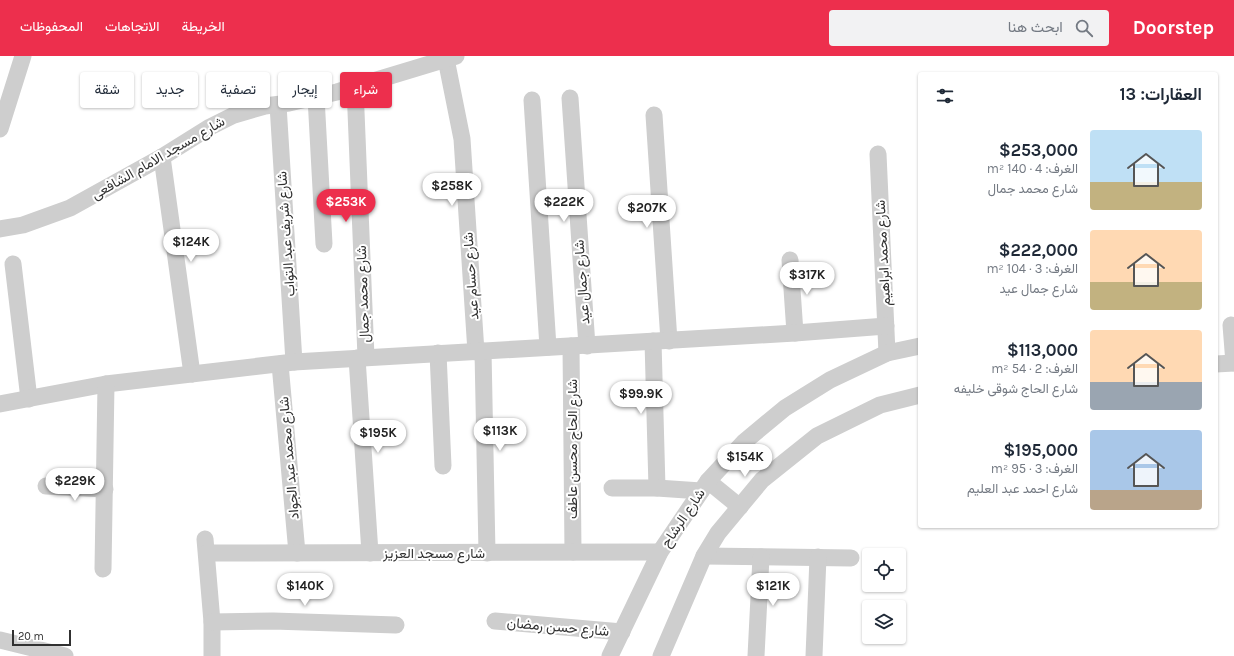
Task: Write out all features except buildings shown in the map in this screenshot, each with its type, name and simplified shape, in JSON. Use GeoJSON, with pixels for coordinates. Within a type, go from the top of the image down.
{"type":"FeatureCollection","features":[{"type":"Feature","properties":{"kind":"street"},"geometry":{"type":"LineString","coordinates":[[0,128],[23,56]]}},
{"type":"Feature","properties":{"kind":"street","name":"شارع مسجد الامام الشافعى"},"geometry":{"type":"LineString","coordinates":[[392,76],[451,58]]}},
{"type":"Feature","properties":{"kind":"street","name":"شارع حسام عيد"},"geometry":{"type":"LineString","coordinates":[[451,58],[462,139],[479,351],[487,552]]}},
{"type":"Feature","properties":{"kind":"street","name":"شارع جمال عيد"},"geometry":{"type":"LineString","coordinates":[[570,98],[579,346]]}},
{"type":"Feature","properties":{"kind":"street"},"geometry":{"type":"LineString","coordinates":[[532,100],[548,347]]}},
{"type":"Feature","properties":{"kind":"street","name":"شارع مسجد الامام الشافعى"},"geometry":{"type":"LineString","coordinates":[[0,229],[23,225],[70,208],[162,157],[196,135],[234,115],[265,106],[278,105]]}},
{"type":"Feature","properties":{"kind":"street","name":"شارع شريف عبد التواب"},"geometry":{"type":"LineString","coordinates":[[278,108],[287,363]]}},
{"type":"Feature","properties":{"kind":"street"},"geometry":{"type":"LineString","coordinates":[[317,108],[324,244]]}},
{"type":"Feature","properties":{"kind":"street","name":"شارع محمد جمال"},"geometry":{"type":"LineString","coordinates":[[355,108],[361,358],[370,553]]}},
{"type":"Feature","properties":{"kind":"street"},"geometry":{"type":"LineString","coordinates":[[654,115],[661,341],[657,488]]}},
{"type":"Feature","properties":{"kind":"street","name":"شارع محمد ابراهيم"},"geometry":{"type":"LineString","coordinates":[[878,154],[887,353]]}},
{"type":"Feature","properties":{"kind":"street"},"geometry":{"type":"LineString","coordinates":[[162,157],[192,374]]}},
{"type":"Feature","properties":{"kind":"street"},"geometry":{"type":"LineString","coordinates":[[790,260],[795,333]]}},
{"type":"Feature","properties":{"kind":"street"},"geometry":{"type":"LineString","coordinates":[[13,264],[29,399]]}},
{"type":"Feature","properties":{"kind":"street"},"geometry":{"type":"LineString","coordinates":[[1218,364],[1234,363],[1227,325]]}},
{"type":"Feature","properties":{"kind":"street"},"geometry":{"type":"LineString","coordinates":[[0,404],[106,384],[287,363],[795,333],[886,326]]}},
{"type":"Feature","properties":{"kind":"street","name":"شارع الحاج محسن عاطف"},"geometry":{"type":"LineString","coordinates":[[573,552],[579,346]]}},
{"type":"Feature","properties":{"kind":"street","name":"شارع الرشاح"},"geometry":{"type":"LineString","coordinates":[[610,656],[660,552],[708,486],[744,442],[784,408],[830,380],[887,353],[918,346]]}},
{"type":"Feature","properties":{"kind":"street"},"geometry":{"type":"LineString","coordinates":[[438,353],[443,466]]}},
{"type":"Feature","properties":{"kind":"street","name":"شارع محمد عبد الجواد"},"geometry":{"type":"LineString","coordinates":[[287,363],[297,553]]}},
{"type":"Feature","properties":{"kind":"street"},"geometry":{"type":"LineString","coordinates":[[104,569],[106,384]]}},
{"type":"Feature","properties":{"kind":"street"},"geometry":{"type":"LineString","coordinates":[[661,656],[704,556],[735,503],[817,436],[880,405],[918,396]]}},
{"type":"Feature","properties":{"kind":"street"},"geometry":{"type":"LineString","coordinates":[[46,486],[105,489]]}},
{"type":"Feature","properties":{"kind":"street"},"geometry":{"type":"LineString","coordinates":[[612,488],[708,486],[735,503]]}},
{"type":"Feature","properties":{"kind":"street","name":"شارع مسجد العزيز"},"geometry":{"type":"LineString","coordinates":[[212,622],[206,546],[297,553],[660,552]]}},
{"type":"Feature","properties":{"kind":"street"},"geometry":{"type":"LineString","coordinates":[[704,556],[851,558]]}},
{"type":"Feature","properties":{"kind":"street"},"geometry":{"type":"LineString","coordinates":[[756,656],[761,557]]}},
{"type":"Feature","properties":{"kind":"street"},"geometry":{"type":"LineString","coordinates":[[814,656],[818,557]]}},
{"type":"Feature","properties":{"kind":"street"},"geometry":{"type":"LineString","coordinates":[[212,656],[212,622],[274,621],[396,625]]}},
{"type":"Feature","properties":{"kind":"street","name":"شارع حسن رمضان"},"geometry":{"type":"LineString","coordinates":[[494,621],[622,632]]}},
{"type":"Feature","properties":{"kind":"street"},"geometry":{"type":"LineString","coordinates":[[0,640],[46,654],[65,656]]}}]}
